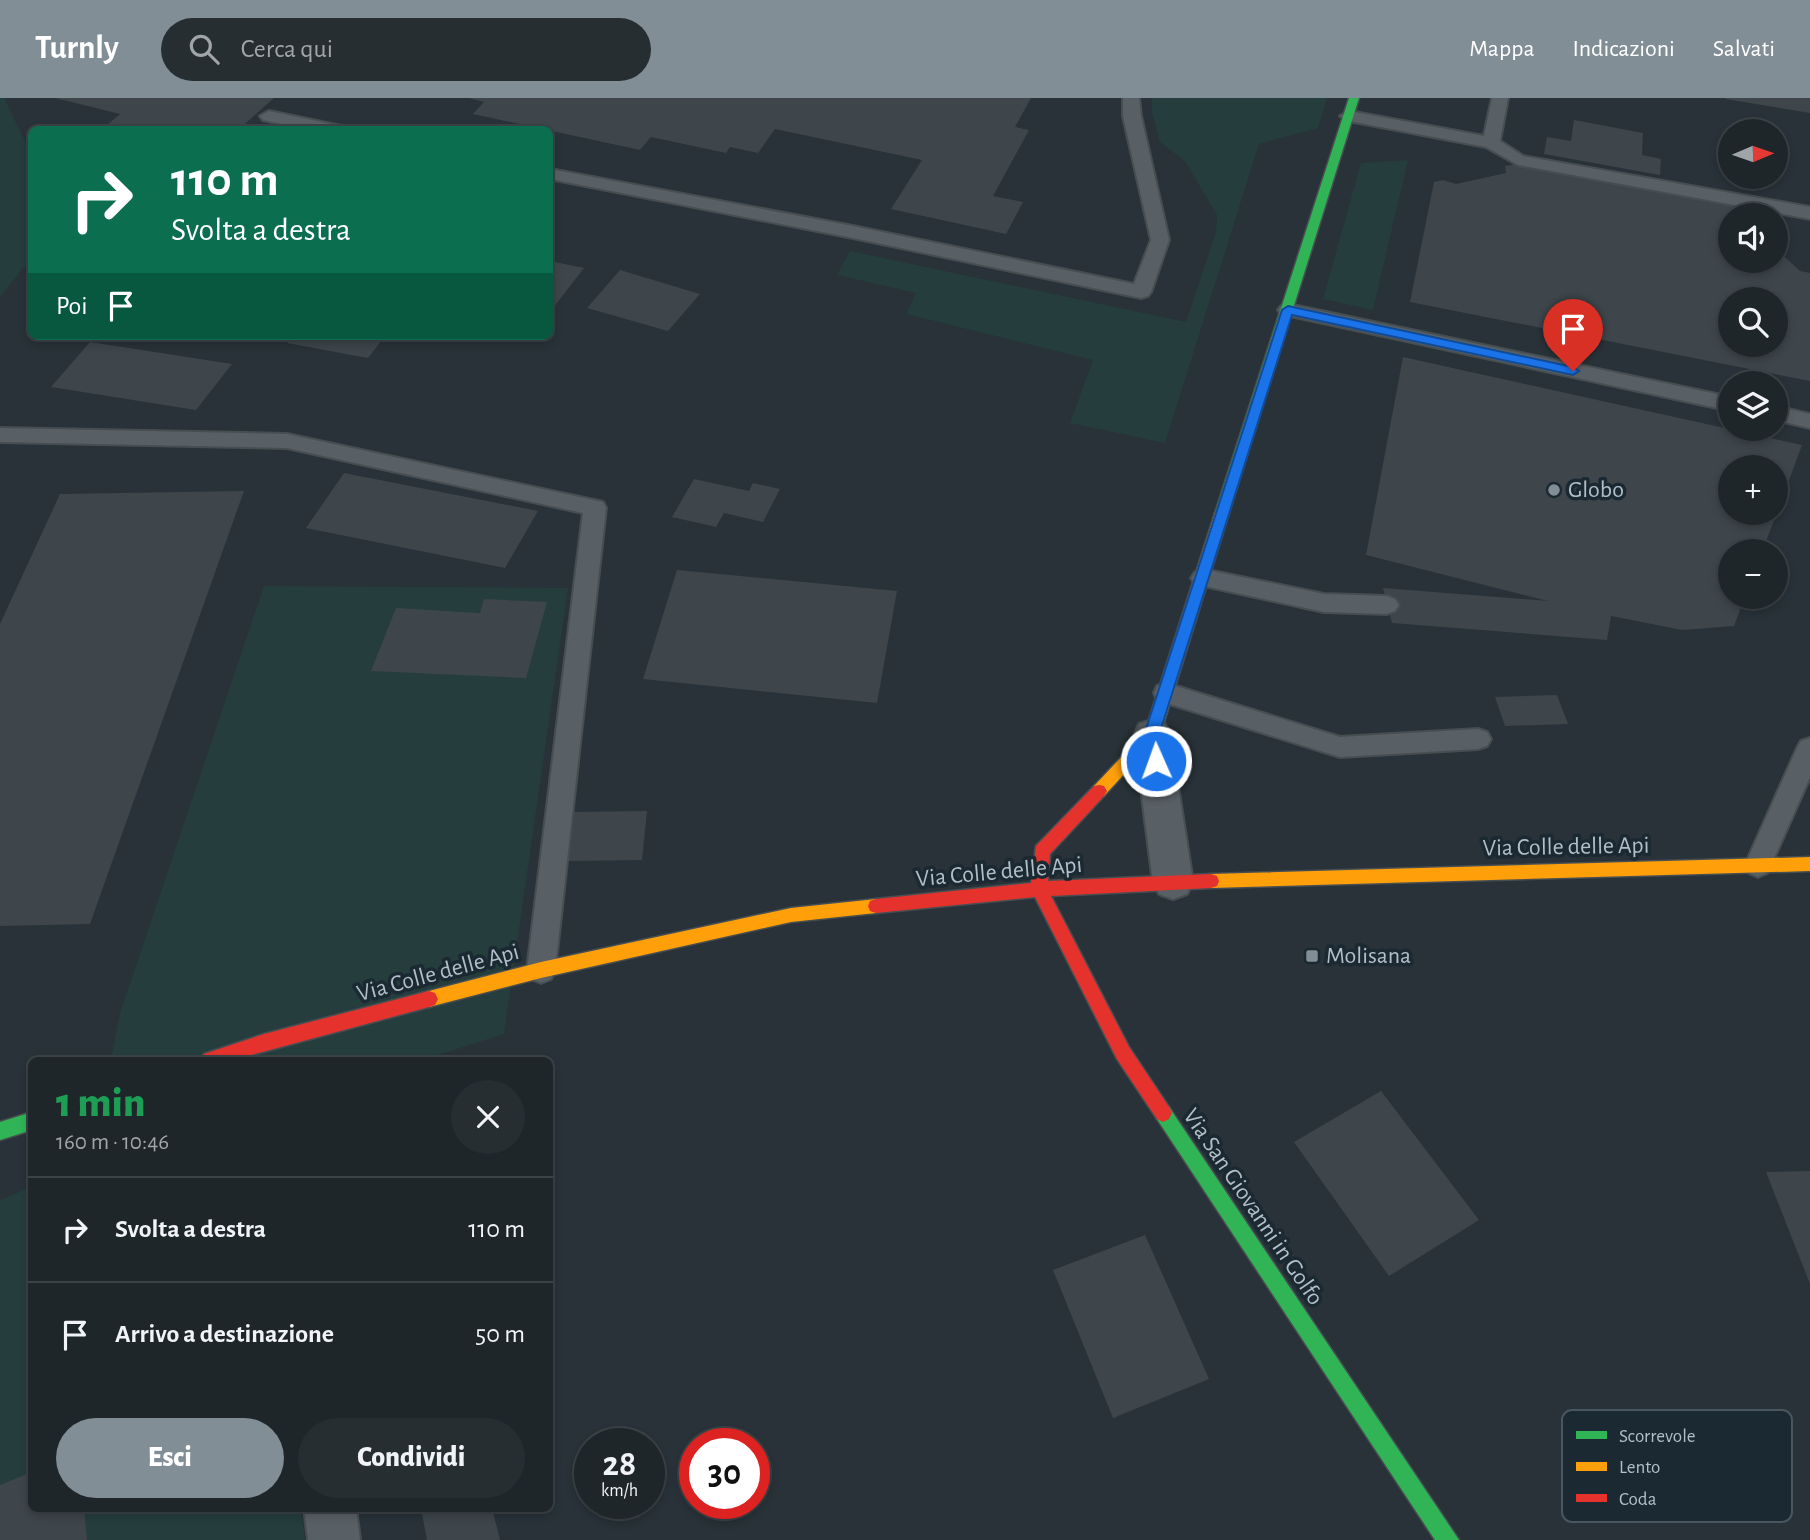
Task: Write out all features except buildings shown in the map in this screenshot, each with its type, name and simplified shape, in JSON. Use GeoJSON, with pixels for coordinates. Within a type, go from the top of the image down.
{"type":"FeatureCollection","features":[{"type":"Feature","properties":{"kind":"street"},"geometry":{"type":"LineString","coordinates":[[1039,888],[1042,851],[1152,735],[1354,98]]}},
{"type":"Feature","properties":{"kind":"street"},"geometry":{"type":"LineString","coordinates":[[1152,735],[1173,882]]}},
{"type":"Feature","properties":{"kind":"street","name":"Via Colle delle Api"},"geometry":{"type":"LineString","coordinates":[[228,1057],[265,1051],[541,970],[791,915],[1039,888],[1810,864]]}},
{"type":"Feature","properties":{"kind":"street","name":"Via San Giovanni in Golfo"},"geometry":{"type":"LineString","coordinates":[[1039,888],[1123,1053],[1448,1540]]}},
{"type":"Feature","properties":{"kind":"street"},"geometry":{"type":"LineString","coordinates":[[0,1131],[28,1122]]}},
{"type":"Feature","properties":{"kind":"street"},"geometry":{"type":"LineString","coordinates":[[330,1512],[334,1540]]}},
{"type":"Feature","properties":{"kind":"lane"},"geometry":{"type":"LineString","coordinates":[[553,175],[853,232],[1141,292],[1160,240],[1132,116],[1131,98]]}},
{"type":"Feature","properties":{"kind":"lane"},"geometry":{"type":"LineString","coordinates":[[1492,143],[1500,98]]}},
{"type":"Feature","properties":{"kind":"lane"},"geometry":{"type":"LineString","coordinates":[[269,116],[316,126]]}},
{"type":"Feature","properties":{"kind":"lane"},"geometry":{"type":"LineString","coordinates":[[1349,116],[1492,143],[1518,160],[1810,213]]}},
{"type":"Feature","properties":{"kind":"lane"},"geometry":{"type":"LineString","coordinates":[[1288,310],[1718,401]]}},
{"type":"Feature","properties":{"kind":"lane"},"geometry":{"type":"LineString","coordinates":[[1788,416],[1810,421]]}},
{"type":"Feature","properties":{"kind":"lane"},"geometry":{"type":"LineString","coordinates":[[0,435],[287,441],[595,508],[541,970]]}},
{"type":"Feature","properties":{"kind":"lane"},"geometry":{"type":"LineString","coordinates":[[1203,578],[1324,603],[1387,605]]}},
{"type":"Feature","properties":{"kind":"lane"},"geometry":{"type":"LineString","coordinates":[[1166,693],[1340,747],[1478,739]]}},
{"type":"Feature","properties":{"kind":"lane"},"geometry":{"type":"LineString","coordinates":[[1758,865],[1810,748]]}},
{"type":"Feature","properties":{"kind":"green space"},"geometry":{"type":"Polygon","coordinates":[[[0,98],[6,98],[28,148],[28,262],[0,297],[0,98]]]}},
{"type":"Feature","properties":{"kind":"green space"},"geometry":{"type":"Polygon","coordinates":[[[1152,98],[1327,98],[1318,128],[1259,144],[1165,443],[1070,423],[1093,360],[906,314],[916,293],[837,275],[850,251],[1186,322],[1216,232],[1217,215],[1185,161],[1160,142],[1152,113],[1152,98]]]}},
{"type":"Feature","properties":{"kind":"green space"},"geometry":{"type":"Polygon","coordinates":[[[1408,160],[1373,310],[1323,299],[1361,163],[1408,160]]]}},
{"type":"Feature","properties":{"kind":"green space"},"geometry":{"type":"Polygon","coordinates":[[[264,586],[568,588],[504,1034],[431,1057],[112,1057],[120,1013],[264,586]]]}},
{"type":"Feature","properties":{"kind":"green space"},"geometry":{"type":"Polygon","coordinates":[[[28,1188],[28,1512],[301,1512],[305,1540],[0,1540],[0,1200],[28,1188]]]}},
{"type":"Feature","properties":{"kind":"traffic: fast"},"geometry":{"type":"LineString","coordinates":[[1222,513],[1354,98]]}},
{"type":"Feature","properties":{"kind":"traffic: fast"},"geometry":{"type":"LineString","coordinates":[[1163,1113],[1448,1540]]}},
{"type":"Feature","properties":{"kind":"traffic: fast"},"geometry":{"type":"LineString","coordinates":[[0,1131],[28,1122]]}},
{"type":"Feature","properties":{"kind":"traffic: slow"},"geometry":{"type":"LineString","coordinates":[[1099,791],[1152,735],[1222,513]]}},
{"type":"Feature","properties":{"kind":"traffic: slow"},"geometry":{"type":"LineString","coordinates":[[1211,881],[1810,864]]}},
{"type":"Feature","properties":{"kind":"traffic: slow"},"geometry":{"type":"LineString","coordinates":[[429,999],[541,970],[791,915],[876,906]]}},
{"type":"Feature","properties":{"kind":"traffic: jam"},"geometry":{"type":"LineString","coordinates":[[1099,791],[1042,851],[1039,889],[1123,1053],[1163,1113]]}},
{"type":"Feature","properties":{"kind":"traffic: jam"},"geometry":{"type":"LineString","coordinates":[[876,906],[1039,889],[1211,881]]}},
{"type":"Feature","properties":{"kind":"traffic: jam"},"geometry":{"type":"LineString","coordinates":[[219,1057],[264,1042],[429,999]]}},
{"type":"Feature","properties":{"kind":"place","name":"Globo"},"geometry":{"type":"Point","coordinates":[1554,490]}},
{"type":"Feature","properties":{"kind":"place","name":"Molisana"},"geometry":{"type":"Point","coordinates":[1312,956]}},
{"type":"Feature","properties":{"kind":"route"},"geometry":{"type":"LineString","coordinates":[[1156,761],[1152,735],[1288,310],[1573,371]]}}]}
